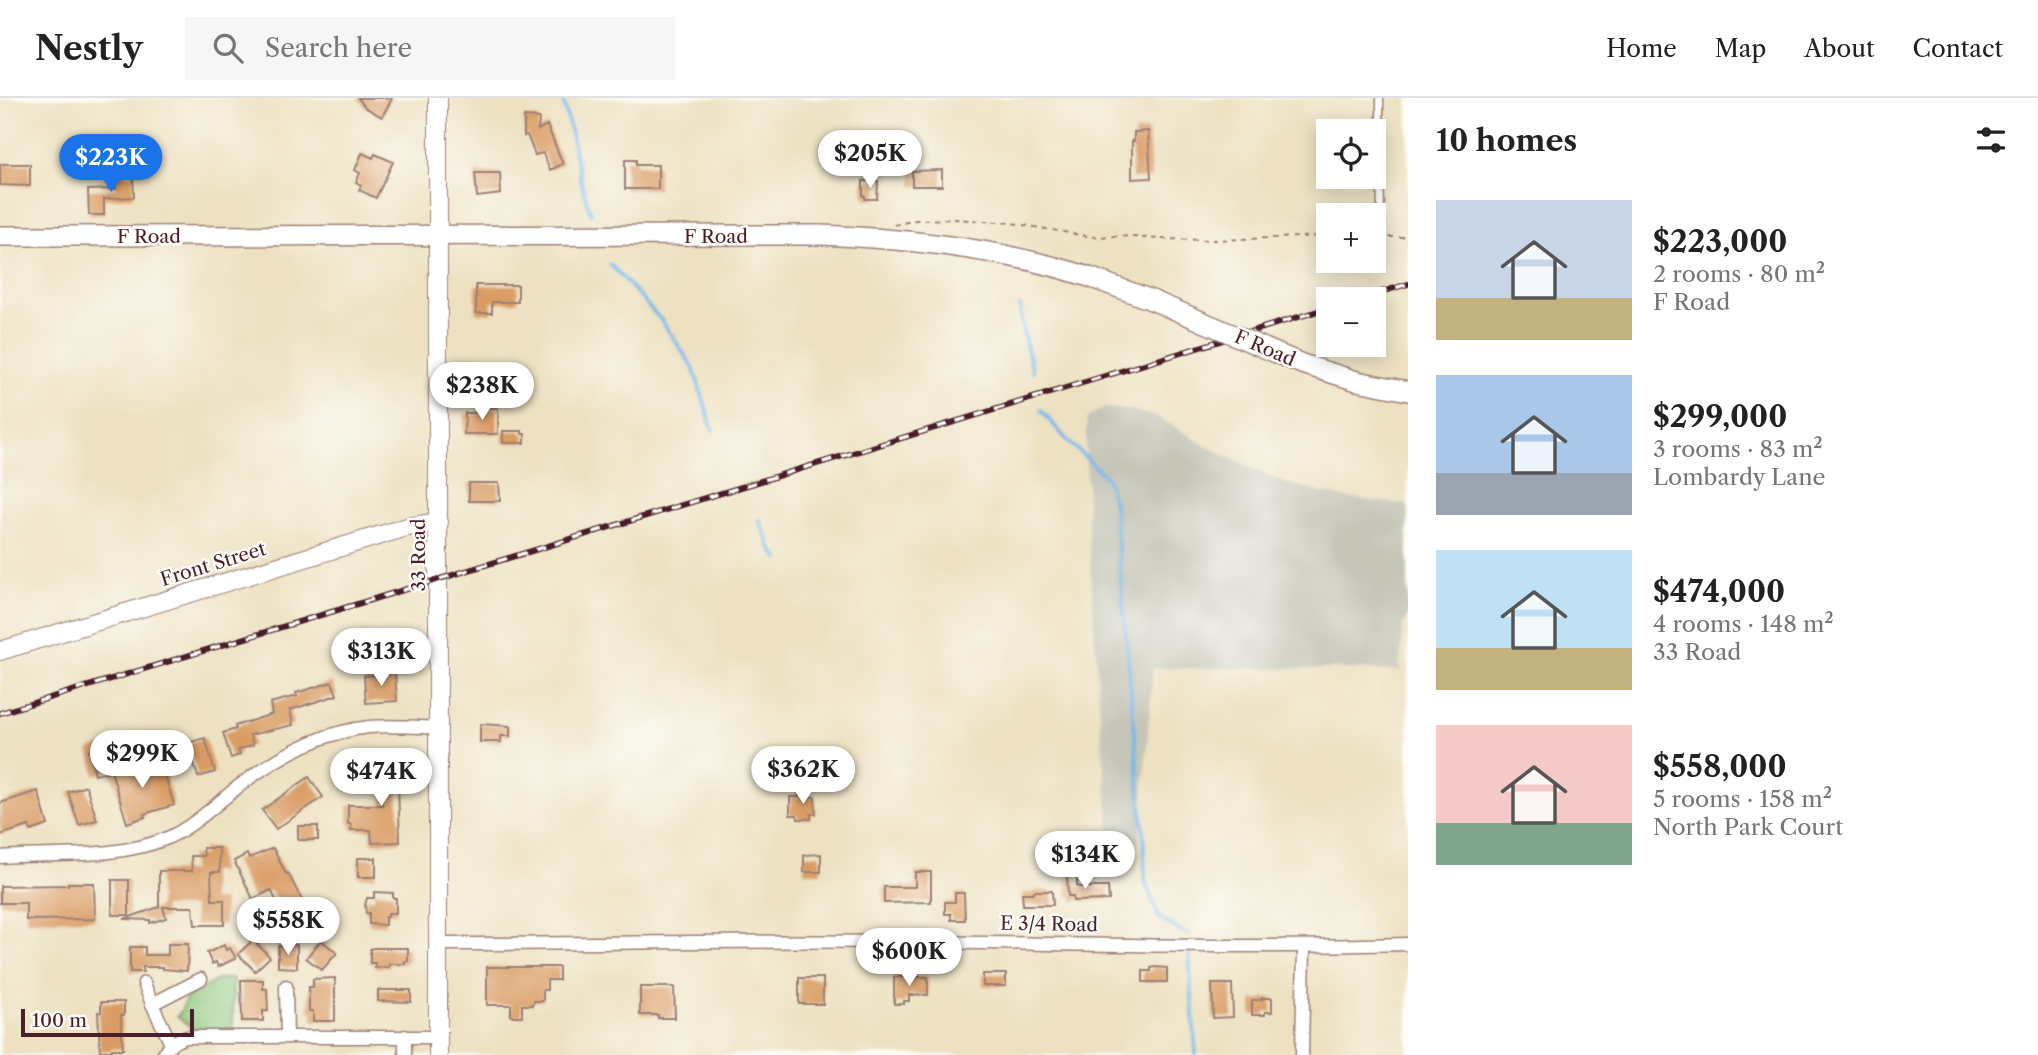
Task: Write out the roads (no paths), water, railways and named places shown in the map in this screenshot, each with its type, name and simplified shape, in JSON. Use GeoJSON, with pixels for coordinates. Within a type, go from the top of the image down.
{"type":"FeatureCollection","features":[{"type":"Feature","properties":{"kind":"main road","name":"33 Road"},"geometry":{"type":"LineString","coordinates":[[438,98],[438,1046]]}},
{"type":"Feature","properties":{"kind":"main road","name":"F Road"},"geometry":{"type":"LineString","coordinates":[[0,236],[821,236],[890,239],[982,251],[1089,277],[1302,363],[1357,381],[1408,391]]}},
{"type":"Feature","properties":{"kind":"main road","name":"Front Street"},"geometry":{"type":"LineString","coordinates":[[0,651],[407,527],[439,522]]}},
{"type":"Feature","properties":{"kind":"street"},"geometry":{"type":"LineString","coordinates":[[0,857],[113,851],[165,839],[265,769],[310,743],[370,727],[439,728]]}},
{"type":"Feature","properties":{"kind":"street","name":"E 3/4 Road"},"geometry":{"type":"LineString","coordinates":[[438,944],[729,941],[1304,947],[1408,944]]}},
{"type":"Feature","properties":{"kind":"street"},"geometry":{"type":"LineString","coordinates":[[1302,1055],[1304,947]]}},
{"type":"Feature","properties":{"kind":"street"},"geometry":{"type":"LineString","coordinates":[[152,1004],[201,979]]}},
{"type":"Feature","properties":{"kind":"street"},"geometry":{"type":"LineString","coordinates":[[144,983],[171,1044]]}},
{"type":"Feature","properties":{"kind":"street"},"geometry":{"type":"LineString","coordinates":[[286,986],[287,1037]]}},
{"type":"Feature","properties":{"kind":"street"},"geometry":{"type":"LineString","coordinates":[[405,1036],[405,1055]]}},
{"type":"Feature","properties":{"kind":"street"},"geometry":{"type":"LineString","coordinates":[[163,1055],[171,1044],[187,1037],[405,1036],[438,1046]]}},
{"type":"Feature","properties":{"kind":"lane"},"geometry":{"type":"LineString","coordinates":[[1380,98],[1381,203]]}},
{"type":"Feature","properties":{"kind":"waterway"},"geometry":{"type":"LineString","coordinates":[[562,98],[591,213]]}},
{"type":"Feature","properties":{"kind":"waterway"},"geometry":{"type":"LineString","coordinates":[[610,264],[661,320],[693,367],[713,430]]}},
{"type":"Feature","properties":{"kind":"waterway"},"geometry":{"type":"LineString","coordinates":[[1020,306],[1033,372]]}},
{"type":"Feature","properties":{"kind":"waterway"},"geometry":{"type":"LineString","coordinates":[[1041,410],[1068,441],[1107,478],[1114,504],[1144,838],[1145,881],[1159,918],[1188,934]]}},
{"type":"Feature","properties":{"kind":"waterway"},"geometry":{"type":"LineString","coordinates":[[759,519],[771,548],[779,559]]}},
{"type":"Feature","properties":{"kind":"waterway"},"geometry":{"type":"LineString","coordinates":[[1189,954],[1196,1055]]}},
{"type":"Feature","properties":{"kind":"railway"},"geometry":{"type":"LineString","coordinates":[[1386,291],[1408,284]]}},
{"type":"Feature","properties":{"kind":"railway"},"geometry":{"type":"LineString","coordinates":[[0,713],[1316,312]]}}]}
